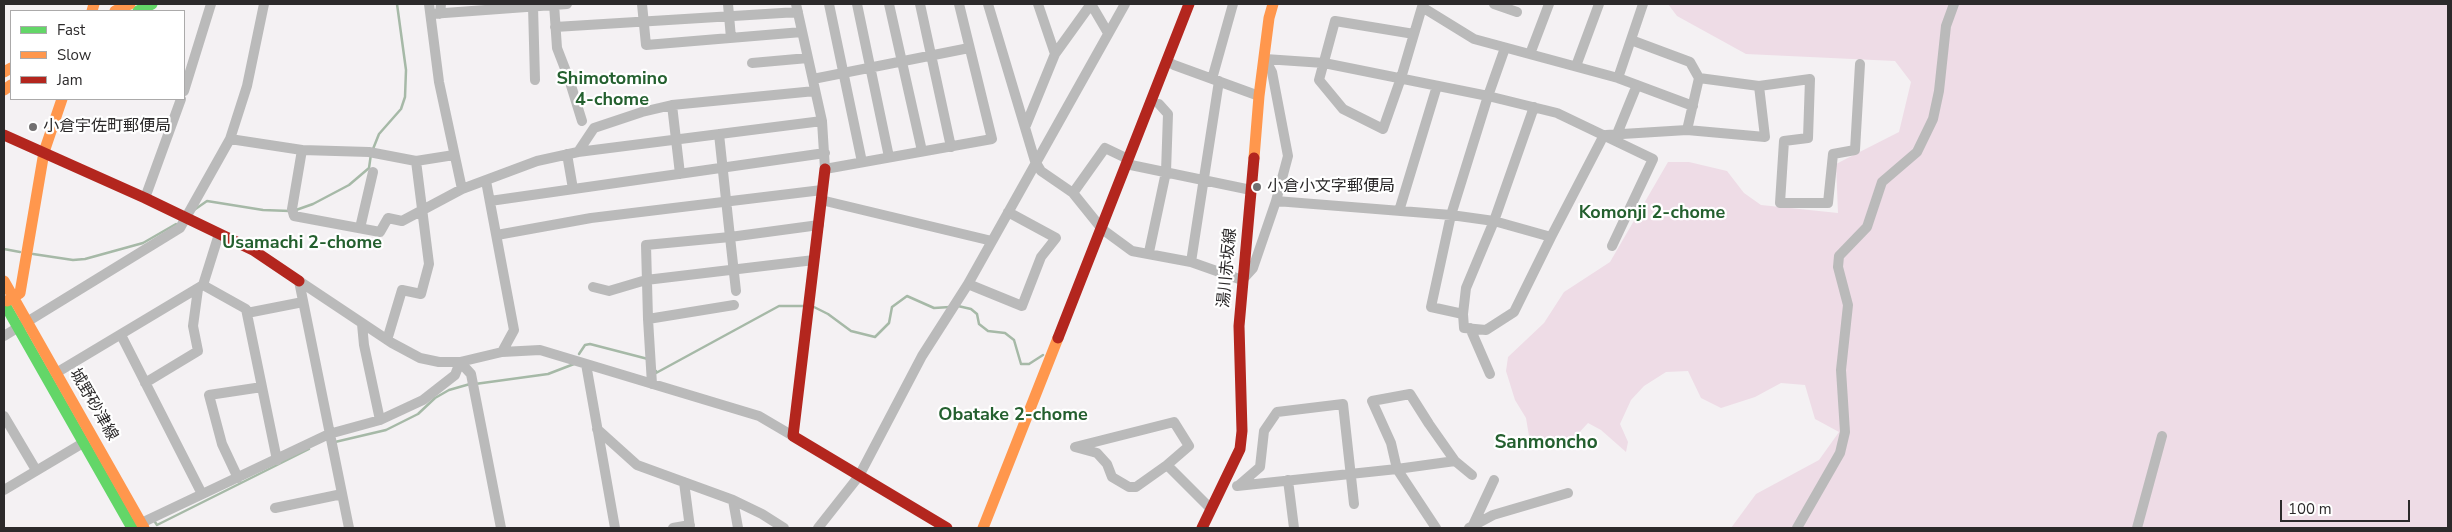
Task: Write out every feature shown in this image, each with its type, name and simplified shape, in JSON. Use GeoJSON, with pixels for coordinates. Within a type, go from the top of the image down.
{"type":"FeatureCollection","features":[{"type":"Feature","properties":{"kind":"main road"},"geometry":{"type":"LineString","coordinates":[[117,10],[130,4]]}},
{"type":"Feature","properties":{"kind":"main road"},"geometry":{"type":"LineString","coordinates":[[140,10],[152,4]]}},
{"type":"Feature","properties":{"kind":"main road"},"geometry":{"type":"LineString","coordinates":[[1130,163],[1158,104],[1189,4]]}},
{"type":"Feature","properties":{"kind":"main road"},"geometry":{"type":"LineString","coordinates":[[992,528],[1130,163],[1170,63],[1197,4]]}},
{"type":"Feature","properties":{"kind":"main road","name":"湯川赤坂線"},"geometry":{"type":"LineString","coordinates":[[1202,528],[1224,486],[1240,449],[1242,431],[1239,326],[1242,280],[1259,96],[1269,18],[1273,4]]}},
{"type":"Feature","properties":{"kind":"main road"},"geometry":{"type":"LineString","coordinates":[[7,301],[20,293],[44,152],[62,100]]}},
{"type":"Feature","properties":{"kind":"main road"},"geometry":{"type":"LineString","coordinates":[[4,135],[144,198],[253,250],[299,281]]}},
{"type":"Feature","properties":{"kind":"main road"},"geometry":{"type":"LineString","coordinates":[[824,169],[793,436],[947,528]]}},
{"type":"Feature","properties":{"kind":"main road"},"geometry":{"type":"LineString","coordinates":[[983,528],[1105,231]]}},
{"type":"Feature","properties":{"kind":"main road","name":"城野砂津線"},"geometry":{"type":"LineString","coordinates":[[4,281],[7,301],[56,373],[136,527]]}},
{"type":"Feature","properties":{"kind":"main road","name":"城野砂津線"},"geometry":{"type":"LineString","coordinates":[[23,325],[83,443],[136,527]]}},
{"type":"Feature","properties":{"kind":"street"},"geometry":{"type":"LineString","coordinates":[[185,88],[211,4]]}},
{"type":"Feature","properties":{"kind":"street"},"geometry":{"type":"LineString","coordinates":[[4,336],[180,228],[181,216],[230,139],[247,86],[264,4]]}},
{"type":"Feature","properties":{"kind":"street"},"geometry":{"type":"LineString","coordinates":[[429,4],[438,11],[566,4]]}},
{"type":"Feature","properties":{"kind":"street"},"geometry":{"type":"LineString","coordinates":[[554,4],[556,48],[569,79],[582,120]]}},
{"type":"Feature","properties":{"kind":"street"},"geometry":{"type":"LineString","coordinates":[[642,4],[646,45],[802,32]]}},
{"type":"Feature","properties":{"kind":"street"},"geometry":{"type":"LineString","coordinates":[[728,4],[731,38]]}},
{"type":"Feature","properties":{"kind":"street"},"geometry":{"type":"LineString","coordinates":[[829,4],[862,162]]}},
{"type":"Feature","properties":{"kind":"street"},"geometry":{"type":"LineString","coordinates":[[857,4],[889,157]]}},
{"type":"Feature","properties":{"kind":"street"},"geometry":{"type":"LineString","coordinates":[[889,4],[922,151]]}},
{"type":"Feature","properties":{"kind":"street"},"geometry":{"type":"LineString","coordinates":[[920,4],[951,147]]}},
{"type":"Feature","properties":{"kind":"street"},"geometry":{"type":"LineString","coordinates":[[555,26],[729,16],[797,8],[822,121],[825,153],[824,169],[992,139],[959,4]]}},
{"type":"Feature","properties":{"kind":"street"},"geometry":{"type":"LineString","coordinates":[[988,4],[1026,125],[1035,162],[1041,171],[1072,193],[1105,231],[1132,251],[1149,252],[1191,262],[1242,280],[1253,268],[1276,201],[1288,156],[1272,72],[1264,59]]}},
{"type":"Feature","properties":{"kind":"street"},"geometry":{"type":"LineString","coordinates":[[1038,4],[1055,54]]}},
{"type":"Feature","properties":{"kind":"street"},"geometry":{"type":"LineString","coordinates":[[1026,125],[1055,54],[1065,37],[1091,4],[1108,33]]}},
{"type":"Feature","properties":{"kind":"street"},"geometry":{"type":"LineString","coordinates":[[818,528],[859,476],[922,356],[968,284],[1125,4]]}},
{"type":"Feature","properties":{"kind":"street"},"geometry":{"type":"LineString","coordinates":[[1191,262],[1204,180],[1215,80],[1232,4]]}},
{"type":"Feature","properties":{"kind":"street"},"geometry":{"type":"LineString","coordinates":[[1494,4],[1517,12]]}},
{"type":"Feature","properties":{"kind":"street"},"geometry":{"type":"LineString","coordinates":[[1530,54],[1549,4]]}},
{"type":"Feature","properties":{"kind":"street"},"geometry":{"type":"LineString","coordinates":[[1576,66],[1599,4]]}},
{"type":"Feature","properties":{"kind":"street"},"geometry":{"type":"LineString","coordinates":[[1618,78],[1643,4]]}},
{"type":"Feature","properties":{"kind":"street"},"geometry":{"type":"LineString","coordinates":[[1797,528],[1840,453],[1845,432],[1841,370],[1848,305],[1838,267],[1840,256],[1867,227],[1882,182],[1917,152],[1933,119],[1939,90],[1946,26],[1954,4]]}},
{"type":"Feature","properties":{"kind":"street"},"geometry":{"type":"LineString","coordinates":[[533,6],[535,80]]}},
{"type":"Feature","properties":{"kind":"street"},"geometry":{"type":"LineString","coordinates":[[1414,34],[1335,22],[1320,80],[1343,109],[1383,129],[1401,78],[1422,7],[1474,39],[1618,78],[1693,106]]}},
{"type":"Feature","properties":{"kind":"street"},"geometry":{"type":"LineString","coordinates":[[438,11],[439,82],[462,189]]}},
{"type":"Feature","properties":{"kind":"street"},"geometry":{"type":"LineString","coordinates":[[1630,40],[1690,62],[1699,78],[1687,130]]}},
{"type":"Feature","properties":{"kind":"street"},"geometry":{"type":"LineString","coordinates":[[813,80],[969,48]]}},
{"type":"Feature","properties":{"kind":"street"},"geometry":{"type":"LineString","coordinates":[[1463,314],[1430,308],[1451,215],[1488,96],[1506,48]]}},
{"type":"Feature","properties":{"kind":"street"},"geometry":{"type":"LineString","coordinates":[[752,63],[808,58]]}},
{"type":"Feature","properties":{"kind":"street"},"geometry":{"type":"LineString","coordinates":[[1264,59],[1324,63],[1488,96],[1557,113],[1652,160],[1612,246]]}},
{"type":"Feature","properties":{"kind":"street"},"geometry":{"type":"LineString","coordinates":[[1170,63],[1259,96]]}},
{"type":"Feature","properties":{"kind":"street"},"geometry":{"type":"LineString","coordinates":[[1699,78],[1759,86],[1810,79],[1808,138],[1784,140],[1780,203],[1828,203],[1833,154],[1855,150],[1860,64]]}},
{"type":"Feature","properties":{"kind":"street"},"geometry":{"type":"LineString","coordinates":[[1617,134],[1637,85]]}},
{"type":"Feature","properties":{"kind":"street"},"geometry":{"type":"LineString","coordinates":[[1399,211],[1437,86]]}},
{"type":"Feature","properties":{"kind":"street"},"geometry":{"type":"LineString","coordinates":[[1604,135],[1687,130],[1765,138],[1759,86]]}},
{"type":"Feature","properties":{"kind":"street"},"geometry":{"type":"LineString","coordinates":[[578,152],[594,128],[642,112],[672,106],[815,91]]}},
{"type":"Feature","properties":{"kind":"street"},"geometry":{"type":"LineString","coordinates":[[144,198],[181,100]]}},
{"type":"Feature","properties":{"kind":"street"},"geometry":{"type":"LineString","coordinates":[[1149,252],[1166,172],[1168,114],[1158,104]]}},
{"type":"Feature","properties":{"kind":"street"},"geometry":{"type":"LineString","coordinates":[[672,106],[680,174]]}},
{"type":"Feature","properties":{"kind":"street"},"geometry":{"type":"LineString","coordinates":[[1534,108],[1494,221],[1466,288],[1463,314],[1464,328],[1486,330],[1514,312],[1604,135]]}},
{"type":"Feature","properties":{"kind":"street"},"geometry":{"type":"LineString","coordinates":[[302,150],[292,208],[294,216],[380,232],[388,218],[402,221],[462,189],[537,161],[578,152],[822,121]]}},
{"type":"Feature","properties":{"kind":"street"},"geometry":{"type":"LineString","coordinates":[[719,134],[736,291]]}},
{"type":"Feature","properties":{"kind":"street"},"geometry":{"type":"LineString","coordinates":[[230,139],[302,150],[369,152],[416,161],[454,155]]}},
{"type":"Feature","properties":{"kind":"street"},"geometry":{"type":"LineString","coordinates":[[1072,193],[1105,148],[1130,163],[1251,190]]}},
{"type":"Feature","properties":{"kind":"street"},"geometry":{"type":"LineString","coordinates":[[490,201],[825,153]]}},
{"type":"Feature","properties":{"kind":"street"},"geometry":{"type":"LineString","coordinates":[[567,154],[573,190]]}},
{"type":"Feature","properties":{"kind":"street"},"geometry":{"type":"LineString","coordinates":[[387,340],[402,290],[421,294],[429,264],[416,161]]}},
{"type":"Feature","properties":{"kind":"street"},"geometry":{"type":"LineString","coordinates":[[360,228],[373,172]]}},
{"type":"Feature","properties":{"kind":"street"},"geometry":{"type":"LineString","coordinates":[[486,181],[514,330],[502,352]]}},
{"type":"Feature","properties":{"kind":"street"},"geometry":{"type":"LineString","coordinates":[[497,235],[591,218],[726,202],[822,195],[992,241]]}},
{"type":"Feature","properties":{"kind":"street"},"geometry":{"type":"LineString","coordinates":[[1276,201],[1451,215],[1494,221],[1552,237]]}},
{"type":"Feature","properties":{"kind":"street"},"geometry":{"type":"LineString","coordinates":[[968,284],[1022,306],[1041,257],[1056,238],[1008,212]]}},
{"type":"Feature","properties":{"kind":"street"},"geometry":{"type":"LineString","coordinates":[[652,384],[646,280],[646,245],[818,225]]}},
{"type":"Feature","properties":{"kind":"street"},"geometry":{"type":"LineString","coordinates":[[146,383],[198,351],[193,326],[201,287],[219,234]]}},
{"type":"Feature","properties":{"kind":"street"},"geometry":{"type":"LineString","coordinates":[[593,287],[609,291],[646,280],[814,260]]}},
{"type":"Feature","properties":{"kind":"street"},"geometry":{"type":"LineString","coordinates":[[299,281],[349,528]]}},
{"type":"Feature","properties":{"kind":"street"},"geometry":{"type":"LineString","coordinates":[[299,281],[387,340],[420,358],[440,362],[460,362],[502,352],[540,350],[759,416],[793,436]]}},
{"type":"Feature","properties":{"kind":"street"},"geometry":{"type":"LineString","coordinates":[[201,287],[246,309],[276,460]]}},
{"type":"Feature","properties":{"kind":"street"},"geometry":{"type":"LineString","coordinates":[[56,373],[201,287]]}},
{"type":"Feature","properties":{"kind":"street"},"geometry":{"type":"LineString","coordinates":[[247,312],[303,302]]}},
{"type":"Feature","properties":{"kind":"street"},"geometry":{"type":"LineString","coordinates":[[648,318],[734,306]]}},
{"type":"Feature","properties":{"kind":"street"},"geometry":{"type":"LineString","coordinates":[[362,324],[364,345],[380,420]]}},
{"type":"Feature","properties":{"kind":"street"},"geometry":{"type":"LineString","coordinates":[[1470,328],[1490,374]]}},
{"type":"Feature","properties":{"kind":"street"},"geometry":{"type":"LineString","coordinates":[[121,335],[202,494]]}},
{"type":"Feature","properties":{"kind":"street"},"geometry":{"type":"LineString","coordinates":[[136,527],[329,434],[380,420],[423,400],[455,374],[460,362]]}},
{"type":"Feature","properties":{"kind":"street"},"geometry":{"type":"LineString","coordinates":[[460,362],[471,374],[501,528]]}},
{"type":"Feature","properties":{"kind":"street"},"geometry":{"type":"LineString","coordinates":[[586,364],[615,528]]}},
{"type":"Feature","properties":{"kind":"street"},"geometry":{"type":"LineString","coordinates":[[238,478],[222,444],[209,395],[262,387]]}},
{"type":"Feature","properties":{"kind":"street"},"geometry":{"type":"LineString","coordinates":[[1436,528],[1398,469],[1390,443],[1372,401],[1410,394],[1455,461],[1472,476]]}},
{"type":"Feature","properties":{"kind":"street"},"geometry":{"type":"LineString","coordinates":[[1238,486],[1260,467],[1264,431],[1277,412],[1343,404],[1354,504]]}},
{"type":"Feature","properties":{"kind":"street"},"geometry":{"type":"LineString","coordinates":[[4,416],[36,470]]}},
{"type":"Feature","properties":{"kind":"street"},"geometry":{"type":"LineString","coordinates":[[1174,422],[1189,446],[1167,465],[1136,486],[1129,486],[1112,477],[1107,464],[1097,453],[1075,447],[1174,422]]}},
{"type":"Feature","properties":{"kind":"street"},"geometry":{"type":"LineString","coordinates":[[597,429],[638,464],[733,500],[762,514],[784,528]]}},
{"type":"Feature","properties":{"kind":"street"},"geometry":{"type":"LineString","coordinates":[[2137,528],[2162,436]]}},
{"type":"Feature","properties":{"kind":"street"},"geometry":{"type":"LineString","coordinates":[[4,490],[83,443]]}},
{"type":"Feature","properties":{"kind":"street"},"geometry":{"type":"LineString","coordinates":[[1224,486],[1398,469],[1455,461]]}},
{"type":"Feature","properties":{"kind":"street"},"geometry":{"type":"LineString","coordinates":[[1167,465],[1211,509]]}},
{"type":"Feature","properties":{"kind":"street"},"geometry":{"type":"LineString","coordinates":[[1288,480],[1294,528]]}},
{"type":"Feature","properties":{"kind":"street"},"geometry":{"type":"LineString","coordinates":[[1471,526],[1494,480]]}},
{"type":"Feature","properties":{"kind":"street"},"geometry":{"type":"LineString","coordinates":[[673,528],[690,527],[684,482]]}},
{"type":"Feature","properties":{"kind":"street"},"geometry":{"type":"LineString","coordinates":[[1471,526],[1493,514],[1568,493]]}},
{"type":"Feature","properties":{"kind":"street"},"geometry":{"type":"LineString","coordinates":[[275,508],[342,494]]}},
{"type":"Feature","properties":{"kind":"street"},"geometry":{"type":"LineString","coordinates":[[733,500],[738,528]]}},
{"type":"Feature","properties":{"kind":"shaded area"},"geometry":{"type":"Polygon","coordinates":[[[1668,4],[2448,4],[2448,528],[1731,528],[1756,494],[1819,460],[1839,432],[1815,419],[1805,385],[1781,383],[1755,397],[1721,408],[1701,398],[1688,371],[1666,372],[1644,386],[1631,400],[1620,424],[1628,442],[1626,452],[1601,430],[1588,423],[1575,437],[1555,449],[1531,448],[1526,418],[1515,400],[1506,371],[1508,357],[1544,323],[1564,292],[1610,262],[1668,162],[1689,162],[1727,171],[1744,193],[1761,205],[1838,213],[1836,164],[1899,132],[1911,82],[1895,61],[1746,54],[1677,16],[1668,4]]]}},
{"type":"Feature","properties":{"kind":"waterway"},"geometry":{"type":"LineString","coordinates":[[373,149],[379,134],[401,109],[405,97],[406,70],[397,4]]}},
{"type":"Feature","properties":{"kind":"waterway"},"geometry":{"type":"LineString","coordinates":[[296,210],[313,204],[349,185],[369,168],[371,154]]}},
{"type":"Feature","properties":{"kind":"waterway"},"geometry":{"type":"LineString","coordinates":[[194,210],[207,201],[263,210],[290,211]]}},
{"type":"Feature","properties":{"kind":"waterway"},"geometry":{"type":"LineString","coordinates":[[33,254],[73,260],[85,259],[143,243],[176,224]]}},
{"type":"Feature","properties":{"kind":"waterway"},"geometry":{"type":"LineString","coordinates":[[4,249],[20,252]]}},
{"type":"Feature","properties":{"kind":"waterway"},"geometry":{"type":"LineString","coordinates":[[814,307],[828,314],[851,331],[875,337],[889,323],[892,307],[907,296],[934,308],[950,307]]}},
{"type":"Feature","properties":{"kind":"waterway"},"geometry":{"type":"LineString","coordinates":[[656,371],[656,373],[779,306],[804,306]]}},
{"type":"Feature","properties":{"kind":"waterway"},"geometry":{"type":"LineString","coordinates":[[958,306],[971,309],[977,314],[979,324],[988,331],[1005,333],[1014,340],[1021,364],[1029,364],[1043,355]]}},
{"type":"Feature","properties":{"kind":"waterway"},"geometry":{"type":"LineString","coordinates":[[579,354],[585,345],[590,344],[648,359]]}},
{"type":"Feature","properties":{"kind":"waterway"},"geometry":{"type":"LineString","coordinates":[[475,384],[548,374],[574,364]]}},
{"type":"Feature","properties":{"kind":"waterway"},"geometry":{"type":"LineString","coordinates":[[335,442],[386,430],[418,414],[435,398],[449,390],[470,384]]}},
{"type":"Feature","properties":{"kind":"waterway"},"geometry":{"type":"LineString","coordinates":[[155,522],[157,525],[309,449]]}},
{"type":"Feature","properties":{"kind":"traffic: fast"},"geometry":{"type":"LineString","coordinates":[[140,10],[152,4]]}},
{"type":"Feature","properties":{"kind":"traffic: fast"},"geometry":{"type":"LineString","coordinates":[[4,303],[132,528]]}},
{"type":"Feature","properties":{"kind":"traffic: slow"},"geometry":{"type":"LineString","coordinates":[[92,10],[94,4]]}},
{"type":"Feature","properties":{"kind":"traffic: slow"},"geometry":{"type":"LineString","coordinates":[[117,10],[130,4]]}},
{"type":"Feature","properties":{"kind":"traffic: slow"},"geometry":{"type":"LineString","coordinates":[[1254,158],[1259,96],[1269,18],[1273,4]]}},
{"type":"Feature","properties":{"kind":"traffic: slow"},"geometry":{"type":"LineString","coordinates":[[4,72],[10,69]]}},
{"type":"Feature","properties":{"kind":"traffic: slow"},"geometry":{"type":"LineString","coordinates":[[4,90],[10,86]]}},
{"type":"Feature","properties":{"kind":"traffic: slow"},"geometry":{"type":"LineString","coordinates":[[7,301],[20,293],[44,152],[62,100]]}},
{"type":"Feature","properties":{"kind":"traffic: slow"},"geometry":{"type":"LineString","coordinates":[[4,281],[144,528]]}},
{"type":"Feature","properties":{"kind":"traffic: slow"},"geometry":{"type":"LineString","coordinates":[[983,528],[1058,338]]}},
{"type":"Feature","properties":{"kind":"traffic: jam"},"geometry":{"type":"LineString","coordinates":[[1058,338],[1189,4]]}},
{"type":"Feature","properties":{"kind":"traffic: jam"},"geometry":{"type":"LineString","coordinates":[[4,135],[145,198],[253,250],[299,281]]}},
{"type":"Feature","properties":{"kind":"traffic: jam"},"geometry":{"type":"LineString","coordinates":[[1202,528],[1240,449],[1242,431],[1239,326],[1254,158]]}},
{"type":"Feature","properties":{"kind":"traffic: jam"},"geometry":{"type":"LineString","coordinates":[[825,169],[793,436],[947,528]]}},
{"type":"Feature","properties":{"kind":"place","name":"小倉宇佐町郵便局"},"geometry":{"type":"Point","coordinates":[33,127]}},
{"type":"Feature","properties":{"kind":"place","name":"小倉小文字郵便局"},"geometry":{"type":"Point","coordinates":[1257,187]}},
{"type":"Feature","properties":{"kind":"district","name":"Shimotomino 4-chome"},"geometry":{"type":"Point","coordinates":[612,90]}},
{"type":"Feature","properties":{"kind":"district","name":"Komonji 2-chome"},"geometry":{"type":"Point","coordinates":[1652,214]}},
{"type":"Feature","properties":{"kind":"district","name":"Usamachi 2-chome"},"geometry":{"type":"Point","coordinates":[302,244]}},
{"type":"Feature","properties":{"kind":"district","name":"Obatake 2-chome"},"geometry":{"type":"Point","coordinates":[1013,416]}},
{"type":"Feature","properties":{"kind":"district","name":"Sanmoncho"},"geometry":{"type":"Point","coordinates":[1546,443]}}]}
